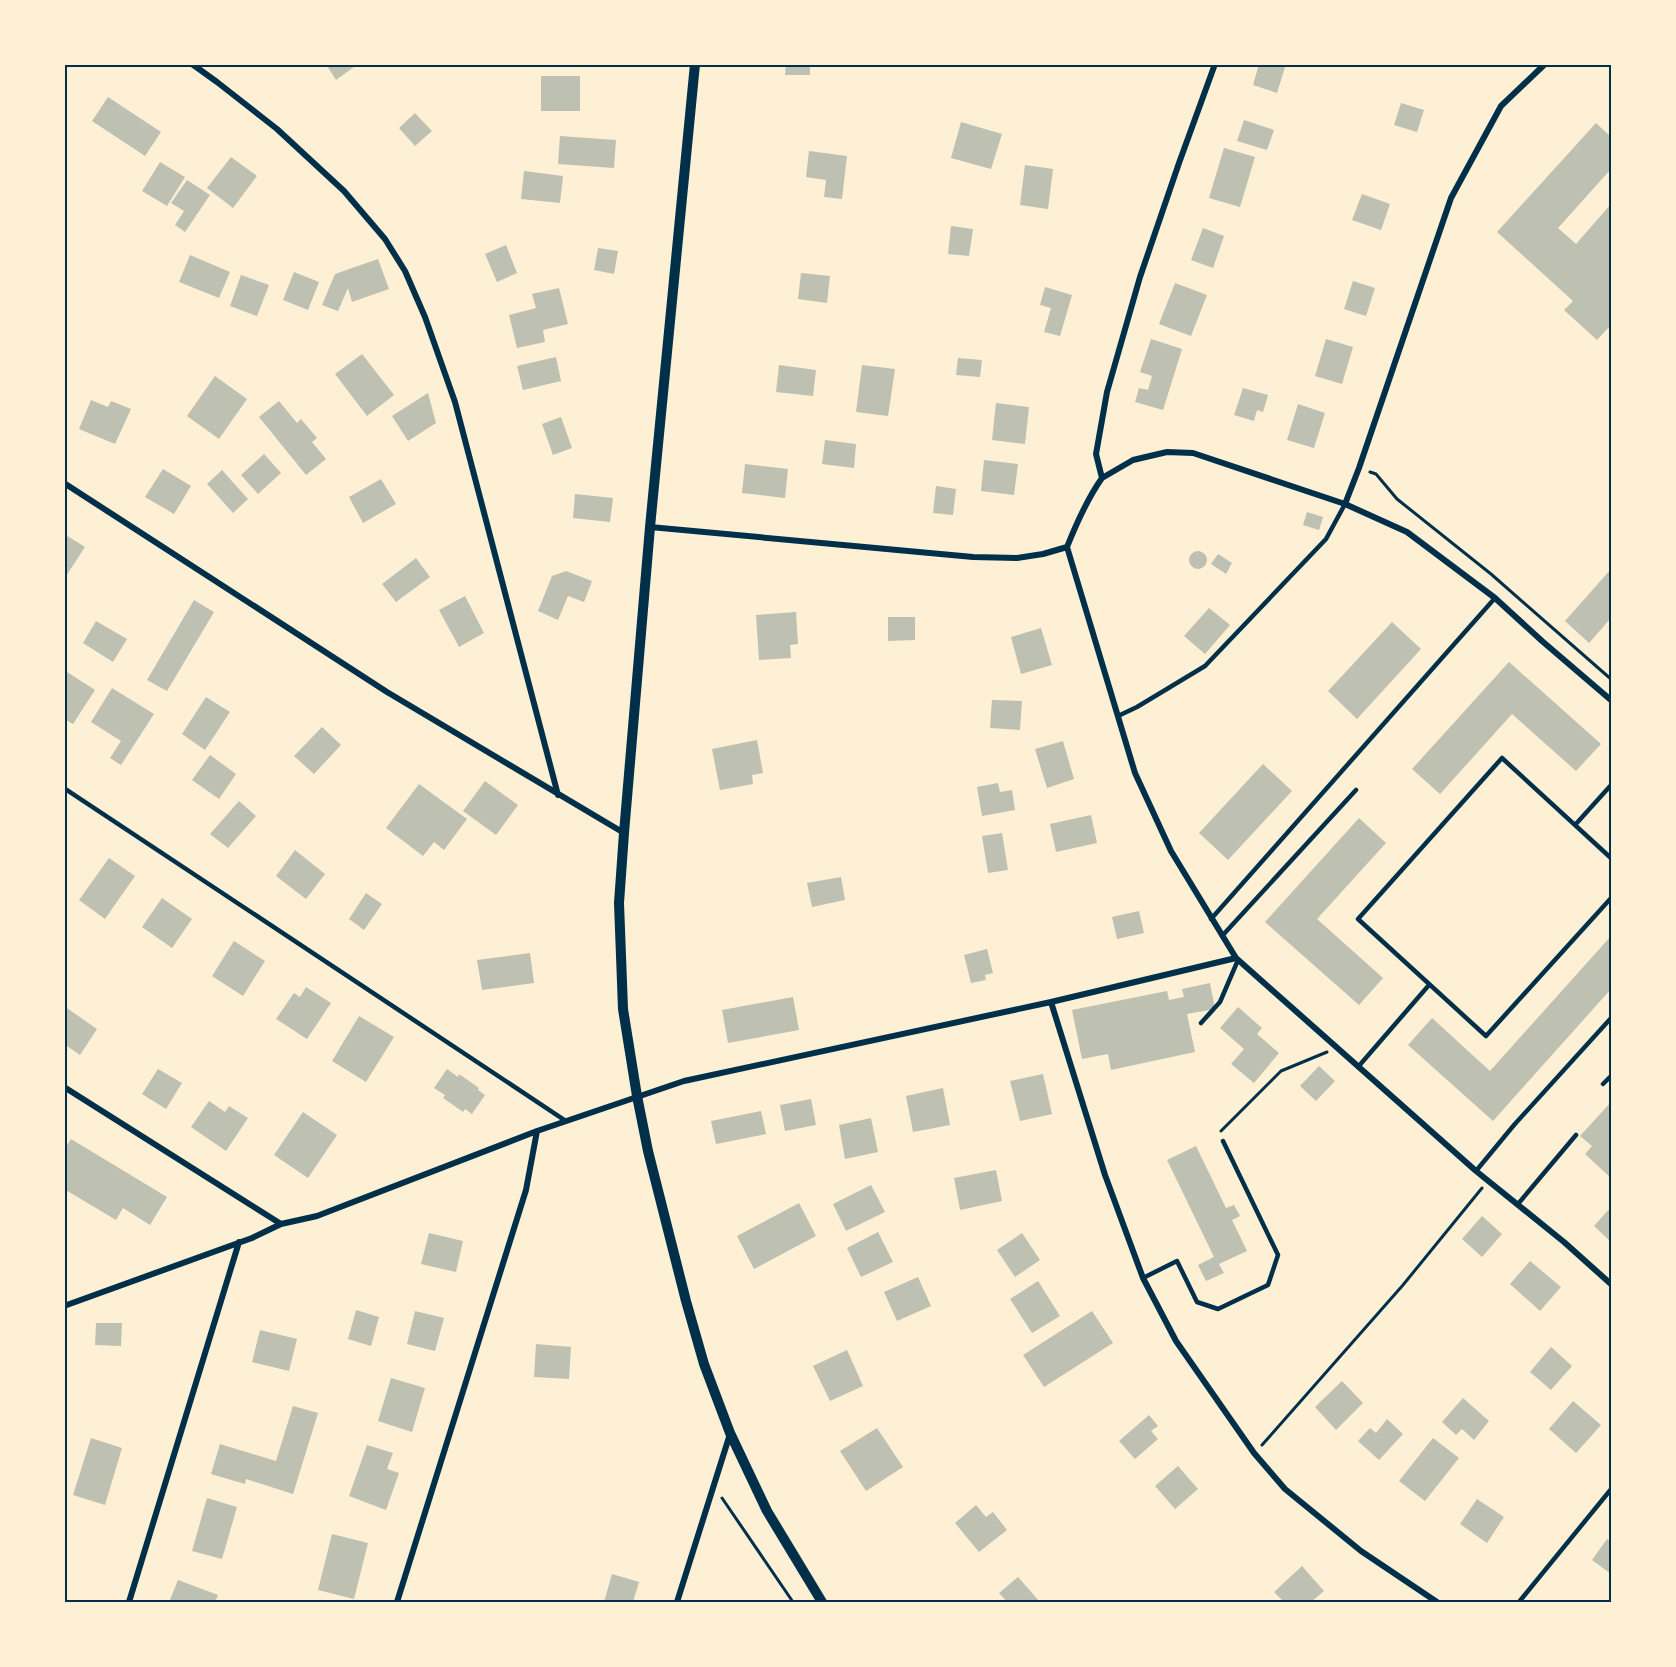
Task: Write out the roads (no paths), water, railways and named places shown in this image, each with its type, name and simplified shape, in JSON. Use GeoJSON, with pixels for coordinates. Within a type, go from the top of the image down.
{"type":"FeatureCollection","features":[{"type":"Feature","properties":{"kind":"street"},"geometry":{"type":"LineString","coordinates":[[192,64],[277,129],[344,192],[385,239],[405,271],[426,317],[455,402],[558,795]]}},
{"type":"Feature","properties":{"kind":"street"},"geometry":{"type":"LineString","coordinates":[[695,64],[650,527],[624,833],[619,903],[622,998],[648,1151],[704,1364],[730,1433],[767,1510],[822,1602]]}},
{"type":"Feature","properties":{"kind":"street"},"geometry":{"type":"LineString","coordinates":[[1102,478],[1096,454],[1107,392],[1140,277],[1215,64]]}},
{"type":"Feature","properties":{"kind":"street"},"geometry":{"type":"LineString","coordinates":[[1345,504],[1451,198],[1501,106],[1545,64]]}},
{"type":"Feature","properties":{"kind":"street"},"geometry":{"type":"LineString","coordinates":[[1611,701],[1495,598],[1407,532],[1345,504],[1193,453],[1167,452],[1133,460],[1102,478],[1077,522],[1068,547],[1135,773],[1171,851],[1237,959],[1476,1171],[1564,1242],[1611,1285]]}},
{"type":"Feature","properties":{"kind":"street"},"geometry":{"type":"LineString","coordinates":[[64,483],[387,692],[624,833]]}},
{"type":"Feature","properties":{"kind":"street"},"geometry":{"type":"LineString","coordinates":[[650,527],[973,557],[1017,558],[1068,547]]}},
{"type":"Feature","properties":{"kind":"street"},"geometry":{"type":"LineString","coordinates":[[64,1306],[252,1238],[281,1224],[317,1216],[537,1131],[684,1081],[1051,1002],[1237,959]]}},
{"type":"Feature","properties":{"kind":"street"},"geometry":{"type":"LineString","coordinates":[[1051,1002],[1101,1164],[1143,1278],[1176,1341],[1254,1453],[1285,1489],[1361,1551],[1437,1602]]}},
{"type":"Feature","properties":{"kind":"street"},"geometry":{"type":"LineString","coordinates":[[64,1087],[281,1224]]}},
{"type":"Feature","properties":{"kind":"street"},"geometry":{"type":"LineString","coordinates":[[397,1602],[526,1190],[537,1131]]}},
{"type":"Feature","properties":{"kind":"street"},"geometry":{"type":"LineString","coordinates":[[129,1602],[238,1242]]}},
{"type":"Feature","properties":{"kind":"street"},"geometry":{"type":"LineString","coordinates":[[677,1602],[730,1433]]}},
{"type":"Feature","properties":{"kind":"lane"},"geometry":{"type":"LineString","coordinates":[[1118,716],[1205,666],[1326,540],[1345,504]]}},
{"type":"Feature","properties":{"kind":"lane"},"geometry":{"type":"LineString","coordinates":[[1211,919],[1495,598]]}},
{"type":"Feature","properties":{"kind":"lane"},"geometry":{"type":"LineString","coordinates":[[1611,859],[1502,758],[1358,918],[1486,1036],[1611,897]]}},
{"type":"Feature","properties":{"kind":"lane"},"geometry":{"type":"LineString","coordinates":[[1575,825],[1611,784]]}},
{"type":"Feature","properties":{"kind":"lane"},"geometry":{"type":"LineString","coordinates":[[64,788],[566,1121]]}},
{"type":"Feature","properties":{"kind":"lane"},"geometry":{"type":"LineString","coordinates":[[1222,936],[1356,790]]}},
{"type":"Feature","properties":{"kind":"lane"},"geometry":{"type":"LineString","coordinates":[[1202,1023],[1220,1002],[1237,959]]}},
{"type":"Feature","properties":{"kind":"lane"},"geometry":{"type":"LineString","coordinates":[[1358,1067],[1429,985]]}},
{"type":"Feature","properties":{"kind":"lane"},"geometry":{"type":"LineString","coordinates":[[1476,1171],[1611,1017]]}},
{"type":"Feature","properties":{"kind":"lane"},"geometry":{"type":"LineString","coordinates":[[1603,1084],[1611,1075]]}},
{"type":"Feature","properties":{"kind":"lane"},"geometry":{"type":"LineString","coordinates":[[1518,1204],[1576,1135]]}},
{"type":"Feature","properties":{"kind":"lane"},"geometry":{"type":"LineString","coordinates":[[1143,1278],[1178,1261],[1197,1302],[1218,1309],[1268,1285],[1278,1255],[1223,1141]]}},
{"type":"Feature","properties":{"kind":"lane"},"geometry":{"type":"LineString","coordinates":[[1519,1602],[1611,1488]]}}]}
